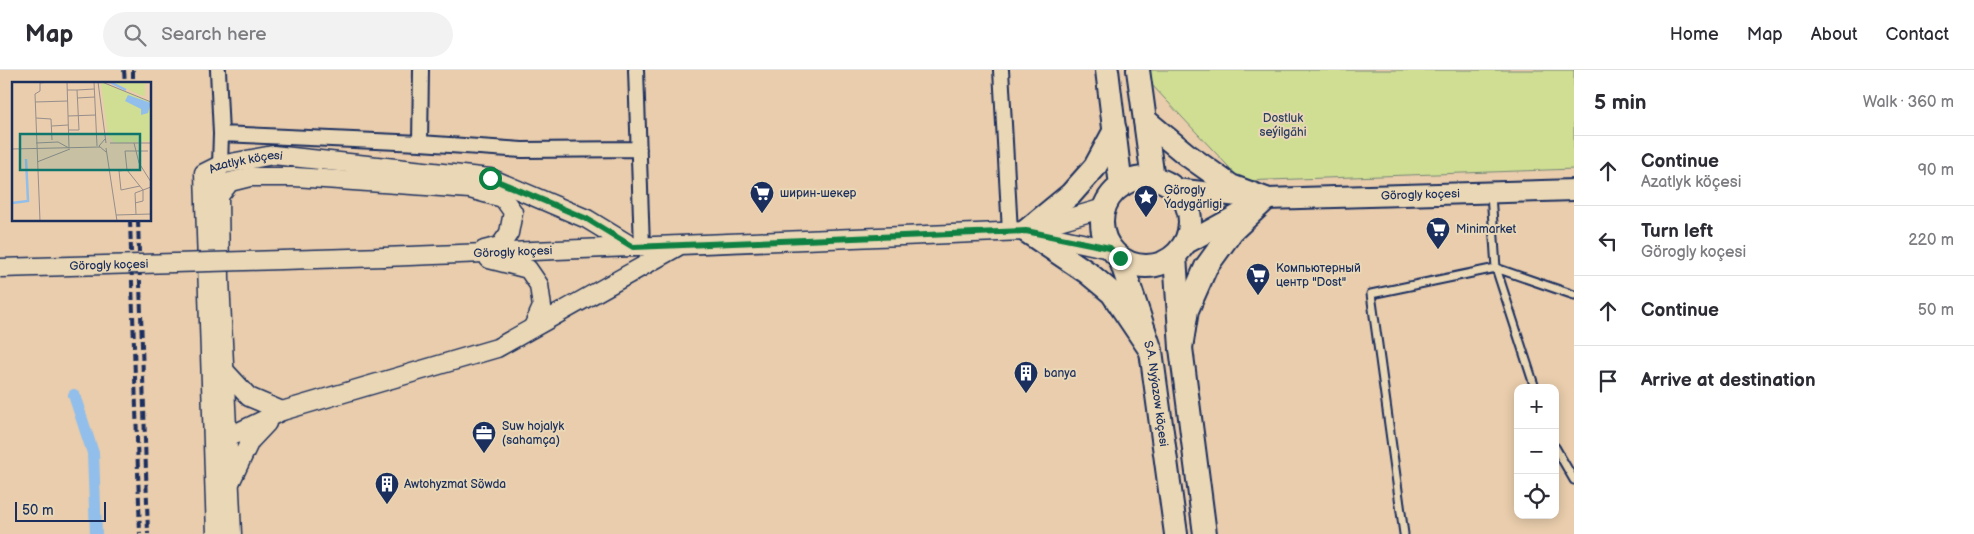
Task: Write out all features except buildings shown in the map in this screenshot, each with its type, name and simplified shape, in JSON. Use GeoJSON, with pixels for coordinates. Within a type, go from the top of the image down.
{"type":"FeatureCollection","features":[{"type":"Feature","properties":{"kind":"main road"},"geometry":{"type":"LineString","coordinates":[[1107,70],[1121,186]]}},
{"type":"Feature","properties":{"kind":"main road"},"geometry":{"type":"LineString","coordinates":[[1138,70],[1153,179]]}},
{"type":"Feature","properties":{"kind":"main road"},"geometry":{"type":"LineString","coordinates":[[1145,120],[1186,154],[1231,186],[1266,199],[1232,231],[1206,267],[1187,310],[1181,348]]}},
{"type":"Feature","properties":{"kind":"main road"},"geometry":{"type":"LineString","coordinates":[[1114,130],[1095,167],[1071,194],[1018,231],[1088,272],[1112,294],[1151,351]]}},
{"type":"Feature","properties":{"kind":"main road"},"geometry":{"type":"LineString","coordinates":[[1180,250],[1162,263],[1148,266],[1133,264],[1115,253],[1104,236],[1101,222],[1104,208],[1110,195],[1121,186],[1134,180],[1153,179],[1162,181],[1175,189],[1185,200],[1190,214],[1190,230],[1180,250],[1181,348],[1204,534]]}},
{"type":"Feature","properties":{"kind":"main road","name":"Görogly koçesi"},"geometry":{"type":"LineString","coordinates":[[1175,189],[1266,199],[1574,190]]}},
{"type":"Feature","properties":{"kind":"main road","name":"Görogly koçesi"},"geometry":{"type":"LineString","coordinates":[[1180,250],[1266,199]]}},
{"type":"Feature","properties":{"kind":"main road","name":"S.A. Nyýazow köçesi"},"geometry":{"type":"LineString","coordinates":[[1115,253],[1151,351],[1176,534]]}},
{"type":"Feature","properties":{"kind":"street"},"geometry":{"type":"LineString","coordinates":[[218,70],[221,134],[219,196]]}},
{"type":"Feature","properties":{"kind":"street"},"geometry":{"type":"LineString","coordinates":[[420,143],[421,70]]}},
{"type":"Feature","properties":{"kind":"street"},"geometry":{"type":"LineString","coordinates":[[636,70],[639,149],[638,247]]}},
{"type":"Feature","properties":{"kind":"street"},"geometry":{"type":"LineString","coordinates":[[1002,70],[1018,231]]}},
{"type":"Feature","properties":{"kind":"street"},"geometry":{"type":"LineString","coordinates":[[221,134],[420,143],[522,150],[639,149]]}},
{"type":"Feature","properties":{"kind":"street","name":"Azatlyk köçesi"},"geometry":{"type":"LineString","coordinates":[[232,534],[230,484],[220,439],[204,173],[220,165],[273,156],[490,178],[587,219],[638,247]]}},
{"type":"Feature","properties":{"kind":"street","name":"Azatlyk köçesi"},"geometry":{"type":"LineString","coordinates":[[216,534],[224,370],[219,196],[230,182],[250,177],[295,177],[470,189],[503,198],[513,212],[509,233],[500,246],[467,254]]}},
{"type":"Feature","properties":{"kind":"street"},"geometry":{"type":"LineString","coordinates":[[1018,231],[1104,208]]}},
{"type":"Feature","properties":{"kind":"street"},"geometry":{"type":"LineString","coordinates":[[1018,231],[1115,253]]}},
{"type":"Feature","properties":{"kind":"street","name":"Görogly koçesi"},"geometry":{"type":"LineString","coordinates":[[0,268],[467,254],[1018,231]]}},
{"type":"Feature","properties":{"kind":"street"},"geometry":{"type":"LineString","coordinates":[[220,439],[282,411],[497,348],[679,245]]}},
{"type":"Feature","properties":{"kind":"street"},"geometry":{"type":"LineString","coordinates":[[467,254],[506,262],[528,269],[539,285],[542,307],[532,327]]}},
{"type":"Feature","properties":{"kind":"street"},"geometry":{"type":"LineString","coordinates":[[224,370],[249,397],[282,411]]}},
{"type":"Feature","properties":{"kind":"street"},"geometry":{"type":"LineString","coordinates":[[230,484],[250,441],[282,411]]}},
{"type":"Feature","properties":{"kind":"lane"},"geometry":{"type":"LineString","coordinates":[[1491,192],[1496,268],[1534,384]]}},
{"type":"Feature","properties":{"kind":"lane"},"geometry":{"type":"LineString","coordinates":[[1404,534],[1371,294],[1496,268],[1574,295]]}},
{"type":"Feature","properties":{"kind":"lane"},"geometry":{"type":"LineString","coordinates":[[1559,454],[1574,480]]}},
{"type":"Feature","properties":{"kind":"green space","name":"Dostluk seýilgähi"},"geometry":{"type":"Polygon","coordinates":[[[1150,70],[1574,70],[1574,169],[1242,181],[1151,84],[1150,70]]]}},
{"type":"Feature","properties":{"kind":"waterway"},"geometry":{"type":"LineString","coordinates":[[74,395],[93,453],[96,534]]}},
{"type":"Feature","properties":{"kind":"railway"},"geometry":{"type":"LineString","coordinates":[[124,70],[125,82]]}},
{"type":"Feature","properties":{"kind":"railway"},"geometry":{"type":"LineString","coordinates":[[133,70],[133,82]]}},
{"type":"Feature","properties":{"kind":"railway"},"geometry":{"type":"LineString","coordinates":[[130,221],[140,534]]}},
{"type":"Feature","properties":{"kind":"railway"},"geometry":{"type":"LineString","coordinates":[[138,221],[148,534]]}},
{"type":"Feature","properties":{"kind":"place","name":"ширин-шекер"},"geometry":{"type":"Point","coordinates":[762,214]}},
{"type":"Feature","properties":{"kind":"place","name":"Görogly Ýadygärligi"},"geometry":{"type":"Point","coordinates":[1146,218]}},
{"type":"Feature","properties":{"kind":"place","name":"Minimarket"},"geometry":{"type":"Point","coordinates":[1438,250]}},
{"type":"Feature","properties":{"kind":"place","name":"Компьютерный центр \"Dost\""},"geometry":{"type":"Point","coordinates":[1258,296]}},
{"type":"Feature","properties":{"kind":"place","name":"banya"},"geometry":{"type":"Point","coordinates":[1026,394]}},
{"type":"Feature","properties":{"kind":"place","name":"Suw hojalyk (sahamça)"},"geometry":{"type":"Point","coordinates":[484,454]}},
{"type":"Feature","properties":{"kind":"place","name":"Awtohyzmat Söwda"},"geometry":{"type":"Point","coordinates":[387,505]}},
{"type":"Feature","properties":{"kind":"route"},"geometry":{"type":"LineString","coordinates":[[490,178],[587,219],[633,247],[1026,231],[1110,248],[1120,258]]}}]}
